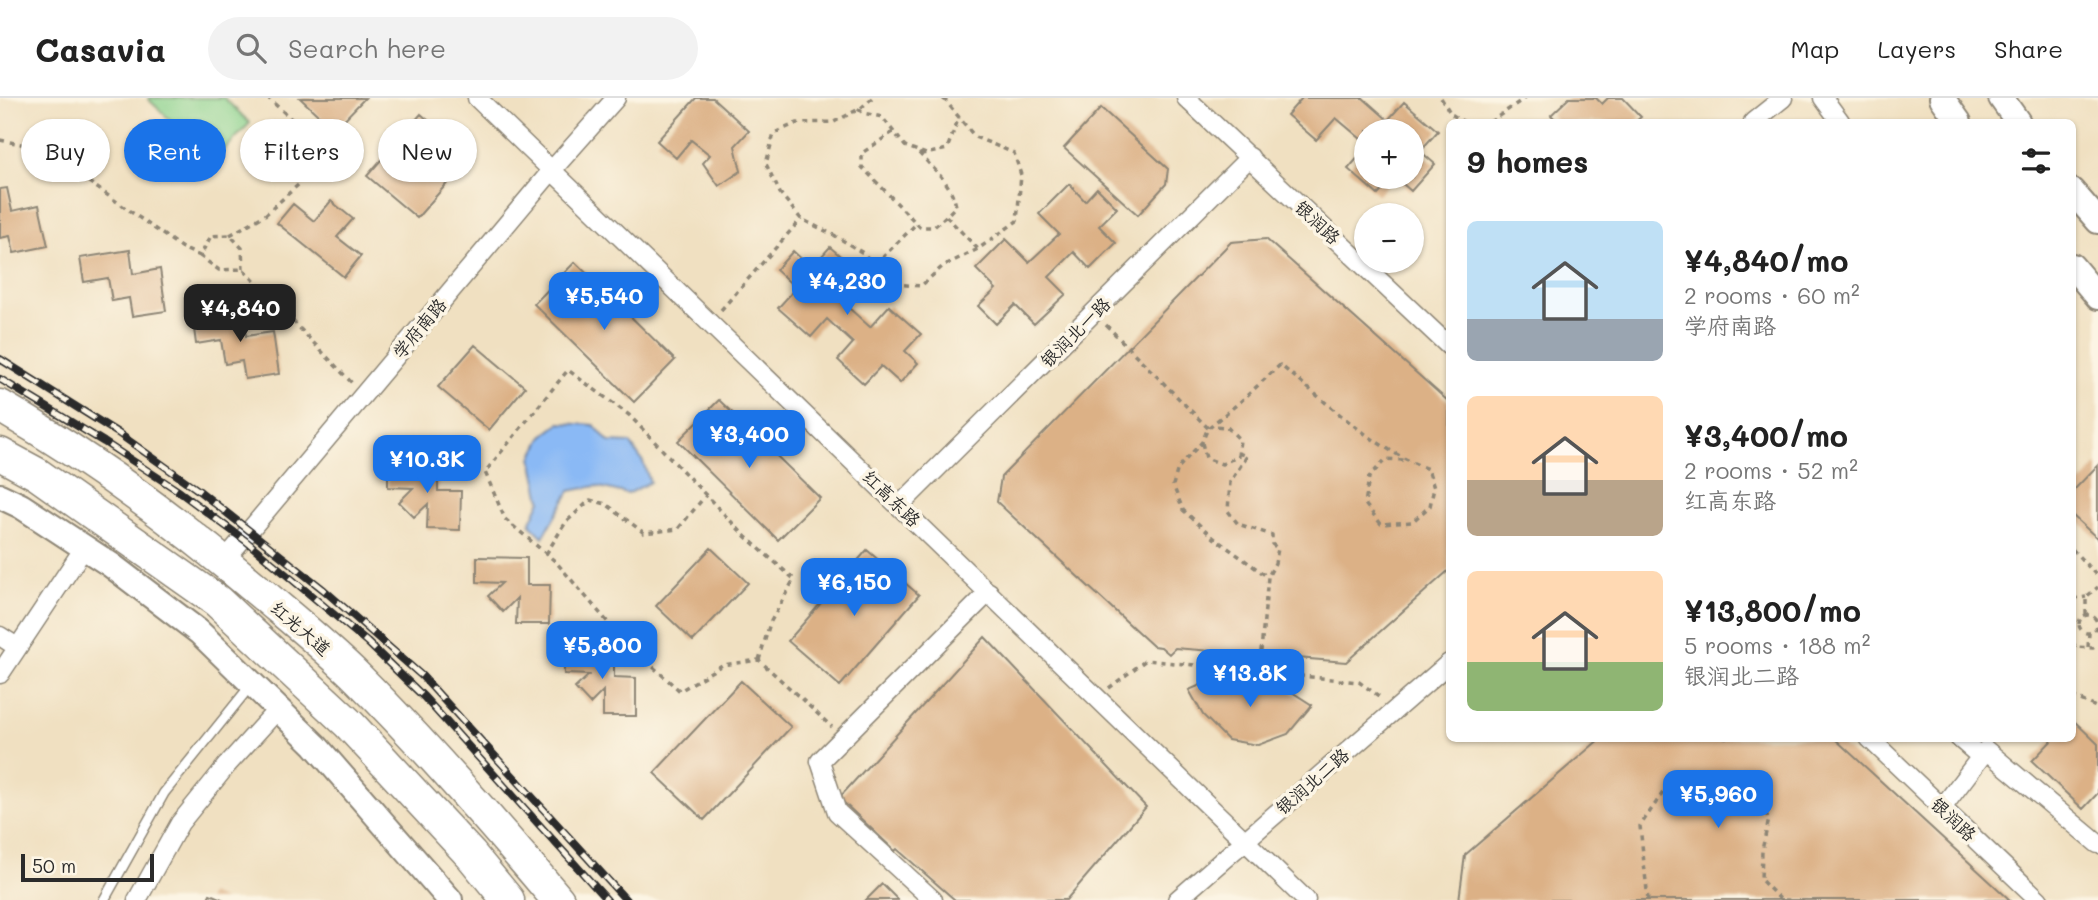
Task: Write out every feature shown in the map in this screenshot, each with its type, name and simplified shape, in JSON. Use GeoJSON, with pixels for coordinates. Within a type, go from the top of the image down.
{"type":"FeatureCollection","features":[{"type":"Feature","properties":{"kind":"highway","name":"红光大道"},"geometry":{"type":"LineString","coordinates":[[0,406],[43,431],[139,495],[223,561],[358,677],[471,797],[558,900]]}},
{"type":"Feature","properties":{"kind":"highway","name":"红光大道"},"geometry":{"type":"LineString","coordinates":[[0,454],[37,474],[217,601],[349,724],[471,855],[508,900]]}},
{"type":"Feature","properties":{"kind":"main road"},"geometry":{"type":"LineString","coordinates":[[1942,98],[1957,119]]}},
{"type":"Feature","properties":{"kind":"main road"},"geometry":{"type":"LineString","coordinates":[[2001,98],[2016,119]]}},
{"type":"Feature","properties":{"kind":"main road"},"geometry":{"type":"LineString","coordinates":[[2076,195],[2098,220]]}},
{"type":"Feature","properties":{"kind":"main road"},"geometry":{"type":"LineString","coordinates":[[2076,271],[2098,297]]}},
{"type":"Feature","properties":{"kind":"main road"},"geometry":{"type":"LineString","coordinates":[[0,496],[21,506],[111,565],[199,632],[315,745],[450,900]]}},
{"type":"Feature","properties":{"kind":"street","name":"红高东路"},"geometry":{"type":"LineString","coordinates":[[477,98],[1306,900]]}},
{"type":"Feature","properties":{"kind":"street","name":"学府南路"},"geometry":{"type":"LineString","coordinates":[[223,561],[552,169],[616,98]]}},
{"type":"Feature","properties":{"kind":"street","name":"银润路"},"geometry":{"type":"LineString","coordinates":[[1186,98],[1446,342]]}},
{"type":"Feature","properties":{"kind":"street"},"geometry":{"type":"LineString","coordinates":[[1758,119],[1783,98]]}},
{"type":"Feature","properties":{"kind":"street"},"geometry":{"type":"LineString","coordinates":[[1823,98],[1839,119]]}},
{"type":"Feature","properties":{"kind":"street","name":"银润北一路"},"geometry":{"type":"LineString","coordinates":[[900,506],[1250,158]]}},
{"type":"Feature","properties":{"kind":"street"},"geometry":{"type":"LineString","coordinates":[[0,674],[84,548]]}},
{"type":"Feature","properties":{"kind":"street"},"geometry":{"type":"LineString","coordinates":[[933,900],[838,812],[820,761],[989,592]]}},
{"type":"Feature","properties":{"kind":"street"},"geometry":{"type":"LineString","coordinates":[[0,636],[18,647]]}},
{"type":"Feature","properties":{"kind":"street","name":"银润北二路"},"geometry":{"type":"LineString","coordinates":[[1177,900],[1446,666]]}},
{"type":"Feature","properties":{"kind":"street"},"geometry":{"type":"LineString","coordinates":[[137,900],[180,823],[227,765],[278,709]]}},
{"type":"Feature","properties":{"kind":"street","name":"银润路"},"geometry":{"type":"LineString","coordinates":[[1872,742],[2039,900]]}},
{"type":"Feature","properties":{"kind":"street"},"geometry":{"type":"LineString","coordinates":[[1964,742],[1981,757]]}},
{"type":"Feature","properties":{"kind":"street"},"geometry":{"type":"LineString","coordinates":[[1942,808],[1986,750],[2098,844]]}},
{"type":"Feature","properties":{"kind":"lane"},"geometry":{"type":"LineString","coordinates":[[104,900],[164,793],[252,683]]}},
{"type":"Feature","properties":{"kind":"path"},"geometry":{"type":"LineString","coordinates":[[200,256],[211,236],[230,235],[265,215],[320,165],[316,141],[268,98]]}},
{"type":"Feature","properties":{"kind":"path"},"geometry":{"type":"LineString","coordinates":[[872,98],[834,122],[797,123],[774,133],[766,164],[779,193],[801,219],[863,253],[893,284],[920,286],[943,267],[978,249],[1017,221],[1021,175],[1014,153],[975,137],[945,100],[940,98]]}},
{"type":"Feature","properties":{"kind":"path"},"geometry":{"type":"LineString","coordinates":[[1440,98],[1451,114],[1459,119]]}},
{"type":"Feature","properties":{"kind":"path"},"geometry":{"type":"LineString","coordinates":[[1495,119],[1525,98]]}},
{"type":"Feature","properties":{"kind":"path"},"geometry":{"type":"LineString","coordinates":[[858,109],[863,113],[882,117],[905,146],[926,154],[947,149],[959,117]]}},
{"type":"Feature","properties":{"kind":"path"},"geometry":{"type":"LineString","coordinates":[[893,132],[862,153],[862,167],[920,227],[933,227],[956,206],[953,192],[943,177],[917,150]]}},
{"type":"Feature","properties":{"kind":"path"},"geometry":{"type":"LineString","coordinates":[[0,140],[41,148],[182,248],[200,256],[219,270],[243,269]]}},
{"type":"Feature","properties":{"kind":"path"},"geometry":{"type":"LineString","coordinates":[[946,216],[978,249]]}},
{"type":"Feature","properties":{"kind":"path"},"geometry":{"type":"LineString","coordinates":[[710,322],[801,219]]}},
{"type":"Feature","properties":{"kind":"path"},"geometry":{"type":"LineString","coordinates":[[875,265],[917,223]]}},
{"type":"Feature","properties":{"kind":"path"},"geometry":{"type":"LineString","coordinates":[[230,235],[242,248],[243,269],[363,394]]}},
{"type":"Feature","properties":{"kind":"path"},"geometry":{"type":"LineString","coordinates":[[1093,313],[1210,427],[1227,427],[1240,440],[1238,456],[1222,464],[1206,458],[1202,442]]}},
{"type":"Feature","properties":{"kind":"path"},"geometry":{"type":"LineString","coordinates":[[1268,577],[1214,538],[1183,510],[1172,485],[1178,468],[1202,442],[1210,427],[1280,365],[1377,443],[1403,460],[1428,469],[1434,488],[1430,506],[1412,522],[1381,524],[1365,504],[1368,477],[1386,459],[1403,460]]}},
{"type":"Feature","properties":{"kind":"path"},"geometry":{"type":"LineString","coordinates":[[568,370],[629,415],[746,537],[794,579],[770,623],[759,660],[722,665],[680,691],[624,641],[556,562],[505,519],[485,472],[568,370]]}},
{"type":"Feature","properties":{"kind":"path"},"geometry":{"type":"LineString","coordinates":[[1238,453],[1247,456],[1230,482],[1228,511],[1238,524],[1272,535],[1272,544],[1278,549],[1268,577],[1259,672]]}},
{"type":"Feature","properties":{"kind":"path"},"geometry":{"type":"LineString","coordinates":[[546,554],[566,522],[590,500],[606,504],[644,533],[678,529],[706,495]]}},
{"type":"Feature","properties":{"kind":"path"},"geometry":{"type":"LineString","coordinates":[[2076,553],[2098,577]]}},
{"type":"Feature","properties":{"kind":"path"},"geometry":{"type":"LineString","coordinates":[[2076,598],[2086,597],[2098,587]]}},
{"type":"Feature","properties":{"kind":"path"},"geometry":{"type":"LineString","coordinates":[[2085,615],[2086,597]]}},
{"type":"Feature","properties":{"kind":"path"},"geometry":{"type":"LineString","coordinates":[[2082,615],[2091,615],[2097,621],[2097,629],[2089,633],[2081,632],[2078,624],[2082,615]]}},
{"type":"Feature","properties":{"kind":"path"},"geometry":{"type":"LineString","coordinates":[[2088,647],[2089,633]]}},
{"type":"Feature","properties":{"kind":"path"},"geometry":{"type":"LineString","coordinates":[[2076,647],[2098,645]]}},
{"type":"Feature","properties":{"kind":"path"},"geometry":{"type":"LineString","coordinates":[[759,660],[844,738]]}},
{"type":"Feature","properties":{"kind":"path"},"geometry":{"type":"LineString","coordinates":[[1096,696],[1146,660],[1359,682],[1396,708]]}},
{"type":"Feature","properties":{"kind":"path"},"geometry":{"type":"LineString","coordinates":[[2076,698],[2098,708]]}},
{"type":"Feature","properties":{"kind":"path"},"geometry":{"type":"LineString","coordinates":[[1648,900],[1640,826],[1664,791],[1683,773],[1720,777],[1758,800],[1769,819],[1762,850],[1761,880],[1781,900],[1790,900]]}},
{"type":"Feature","properties":{"kind":"green space"},"geometry":{"type":"Polygon","coordinates":[[[224,98],[246,119],[240,119],[240,134],[226,148],[226,119],[169,119],[148,99],[224,98]]]}},
{"type":"Feature","properties":{"kind":"water"},"geometry":{"type":"Polygon","coordinates":[[[560,423],[594,425],[609,442],[630,443],[643,462],[650,482],[628,494],[596,486],[570,491],[543,537],[530,524],[541,500],[532,458],[543,436],[560,423]]]}},
{"type":"Feature","properties":{"kind":"building"},"geometry":{"type":"Polygon","coordinates":[[[300,98],[365,98],[345,119],[322,119],[300,98]]]}},
{"type":"Feature","properties":{"kind":"building"},"geometry":{"type":"Polygon","coordinates":[[[696,98],[713,98],[749,131],[735,146],[741,171],[719,186],[703,163],[710,155],[691,140],[676,158],[657,141],[696,98]]]}},
{"type":"Feature","properties":{"kind":"building"},"geometry":{"type":"Polygon","coordinates":[[[1302,98],[1363,98],[1387,119],[1354,119],[1354,133],[1336,118],[1316,140],[1287,115],[1302,98]]]}},
{"type":"Feature","properties":{"kind":"building"},"geometry":{"type":"Polygon","coordinates":[[[1569,98],[1596,98],[1602,104],[1608,98],[1623,98],[1641,117],[1555,119],[1551,115],[1569,98]]]}},
{"type":"Feature","properties":{"kind":"building"},"geometry":{"type":"Polygon","coordinates":[[[1404,102],[1424,119],[1389,119],[1404,102]]]}},
{"type":"Feature","properties":{"kind":"building"},"geometry":{"type":"Polygon","coordinates":[[[1101,108],[1168,169],[1166,184],[1138,215],[1064,148],[1101,108]]]}},
{"type":"Feature","properties":{"kind":"building"},"geometry":{"type":"Polygon","coordinates":[[[1424,119],[1438,131],[1424,147],[1424,119]]]}},
{"type":"Feature","properties":{"kind":"building"},"geometry":{"type":"Polygon","coordinates":[[[1424,154],[1435,164],[1424,176],[1424,154]]]}},
{"type":"Feature","properties":{"kind":"building"},"geometry":{"type":"Polygon","coordinates":[[[1354,162],[1354,174],[1348,169],[1354,162]]]}},
{"type":"Feature","properties":{"kind":"building"},"geometry":{"type":"Polygon","coordinates":[[[378,163],[378,182],[448,182],[417,218],[367,176],[378,163]]]}},
{"type":"Feature","properties":{"kind":"building"},"geometry":{"type":"Polygon","coordinates":[[[1069,184],[1085,201],[1097,188],[1117,208],[1099,226],[1116,243],[1090,269],[1074,252],[1049,277],[1066,294],[1034,324],[1015,305],[996,324],[978,306],[996,289],[976,269],[1006,239],[1029,262],[1059,234],[1039,214],[1069,184]]]}},
{"type":"Feature","properties":{"kind":"building"},"geometry":{"type":"Polygon","coordinates":[[[7,188],[12,211],[39,205],[48,246],[14,253],[10,236],[0,238],[0,189],[7,188]]]}},
{"type":"Feature","properties":{"kind":"building"},"geometry":{"type":"Polygon","coordinates":[[[1371,189],[1383,189],[1378,195],[1371,189]]]}},
{"type":"Feature","properties":{"kind":"building"},"geometry":{"type":"Polygon","coordinates":[[[331,201],[353,219],[337,237],[361,256],[344,277],[277,223],[293,204],[314,221],[331,201]]]}},
{"type":"Feature","properties":{"kind":"building"},"geometry":{"type":"Polygon","coordinates":[[[1266,239],[1446,399],[1446,573],[1346,662],[1175,648],[1169,654],[1161,647],[1153,646],[997,502],[1001,477],[1231,242],[1266,239]]]}},
{"type":"Feature","properties":{"kind":"building"},"geometry":{"type":"Polygon","coordinates":[[[830,247],[862,275],[840,300],[870,327],[889,306],[921,334],[905,351],[918,363],[900,383],[881,366],[864,384],[838,360],[853,343],[827,319],[811,337],[778,308],[796,288],[776,270],[793,251],[811,268],[830,247]]]}},
{"type":"Feature","properties":{"kind":"building"},"geometry":{"type":"Polygon","coordinates":[[[130,250],[133,274],[160,269],[166,311],[132,316],[129,298],[112,301],[108,278],[84,282],[80,258],[130,250]]]}},
{"type":"Feature","properties":{"kind":"building"},"geometry":{"type":"Polygon","coordinates":[[[575,262],[675,360],[634,402],[534,304],[575,262]]]}},
{"type":"Feature","properties":{"kind":"building"},"geometry":{"type":"Polygon","coordinates":[[[243,313],[246,336],[273,332],[279,374],[245,379],[242,361],[225,364],[221,340],[196,344],[193,321],[243,313]]]}},
{"type":"Feature","properties":{"kind":"building"},"geometry":{"type":"Polygon","coordinates":[[[475,345],[525,387],[489,430],[438,387],[475,345]]]}},
{"type":"Feature","properties":{"kind":"building"},"geometry":{"type":"Polygon","coordinates":[[[719,400],[820,498],[778,540],[678,441],[719,400]]]}},
{"type":"Feature","properties":{"kind":"building"},"geometry":{"type":"Polygon","coordinates":[[[388,463],[438,464],[438,491],[461,491],[460,530],[427,529],[428,504],[414,517],[399,502],[413,488],[388,487],[388,463]]]}},
{"type":"Feature","properties":{"kind":"building"},"geometry":{"type":"Polygon","coordinates":[[[2098,465],[2098,539],[2076,519],[2076,488],[2098,465]]]}},
{"type":"Feature","properties":{"kind":"building"},"geometry":{"type":"Polygon","coordinates":[[[711,548],[748,583],[693,641],[656,606],[711,548]]]}},
{"type":"Feature","properties":{"kind":"building"},"geometry":{"type":"Polygon","coordinates":[[[867,550],[919,595],[840,686],[788,641],[867,550]]]}},
{"type":"Feature","properties":{"kind":"building"},"geometry":{"type":"Polygon","coordinates":[[[477,557],[527,558],[527,585],[550,585],[549,624],[516,624],[517,598],[503,612],[488,596],[502,583],[477,582],[477,557]]]}},
{"type":"Feature","properties":{"kind":"building"},"geometry":{"type":"Polygon","coordinates":[[[985,637],[1146,807],[1066,900],[955,900],[897,849],[895,851],[839,798],[985,637]]]}},
{"type":"Feature","properties":{"kind":"building"},"geometry":{"type":"Polygon","coordinates":[[[564,649],[614,650],[614,677],[636,678],[636,716],[603,716],[603,691],[590,704],[575,688],[589,675],[564,674],[564,649]]]}},
{"type":"Feature","properties":{"kind":"building"},"geometry":{"type":"Polygon","coordinates":[[[1239,678],[1284,687],[1312,705],[1288,734],[1258,745],[1228,740],[1203,715],[1189,690],[1212,680],[1239,678]]]}},
{"type":"Feature","properties":{"kind":"building"},"geometry":{"type":"Polygon","coordinates":[[[741,681],[791,727],[704,820],[654,773],[741,681]]]}},
{"type":"Feature","properties":{"kind":"building"},"geometry":{"type":"Polygon","coordinates":[[[2076,723],[2098,744],[2098,793],[2083,809],[2032,761],[2050,742],[2076,742],[2076,723]]]}},
{"type":"Feature","properties":{"kind":"building"},"geometry":{"type":"Polygon","coordinates":[[[1596,742],[1838,742],[2010,900],[1459,900],[1465,855],[1596,742]]]}},
{"type":"Feature","properties":{"kind":"building"},"geometry":{"type":"Polygon","coordinates":[[[882,884],[898,900],[866,900],[882,884]]]}},
{"type":"Feature","properties":{"kind":"building"},"geometry":{"type":"Polygon","coordinates":[[[210,894],[224,900],[207,900],[210,894]]]}},
{"type":"Feature","properties":{"kind":"railway"},"geometry":{"type":"LineString","coordinates":[[0,359],[118,433],[198,490],[324,590],[422,676],[626,900]]}},
{"type":"Feature","properties":{"kind":"railway"},"geometry":{"type":"LineString","coordinates":[[0,379],[177,490],[246,541],[367,642],[424,697],[607,900]]}}]}
